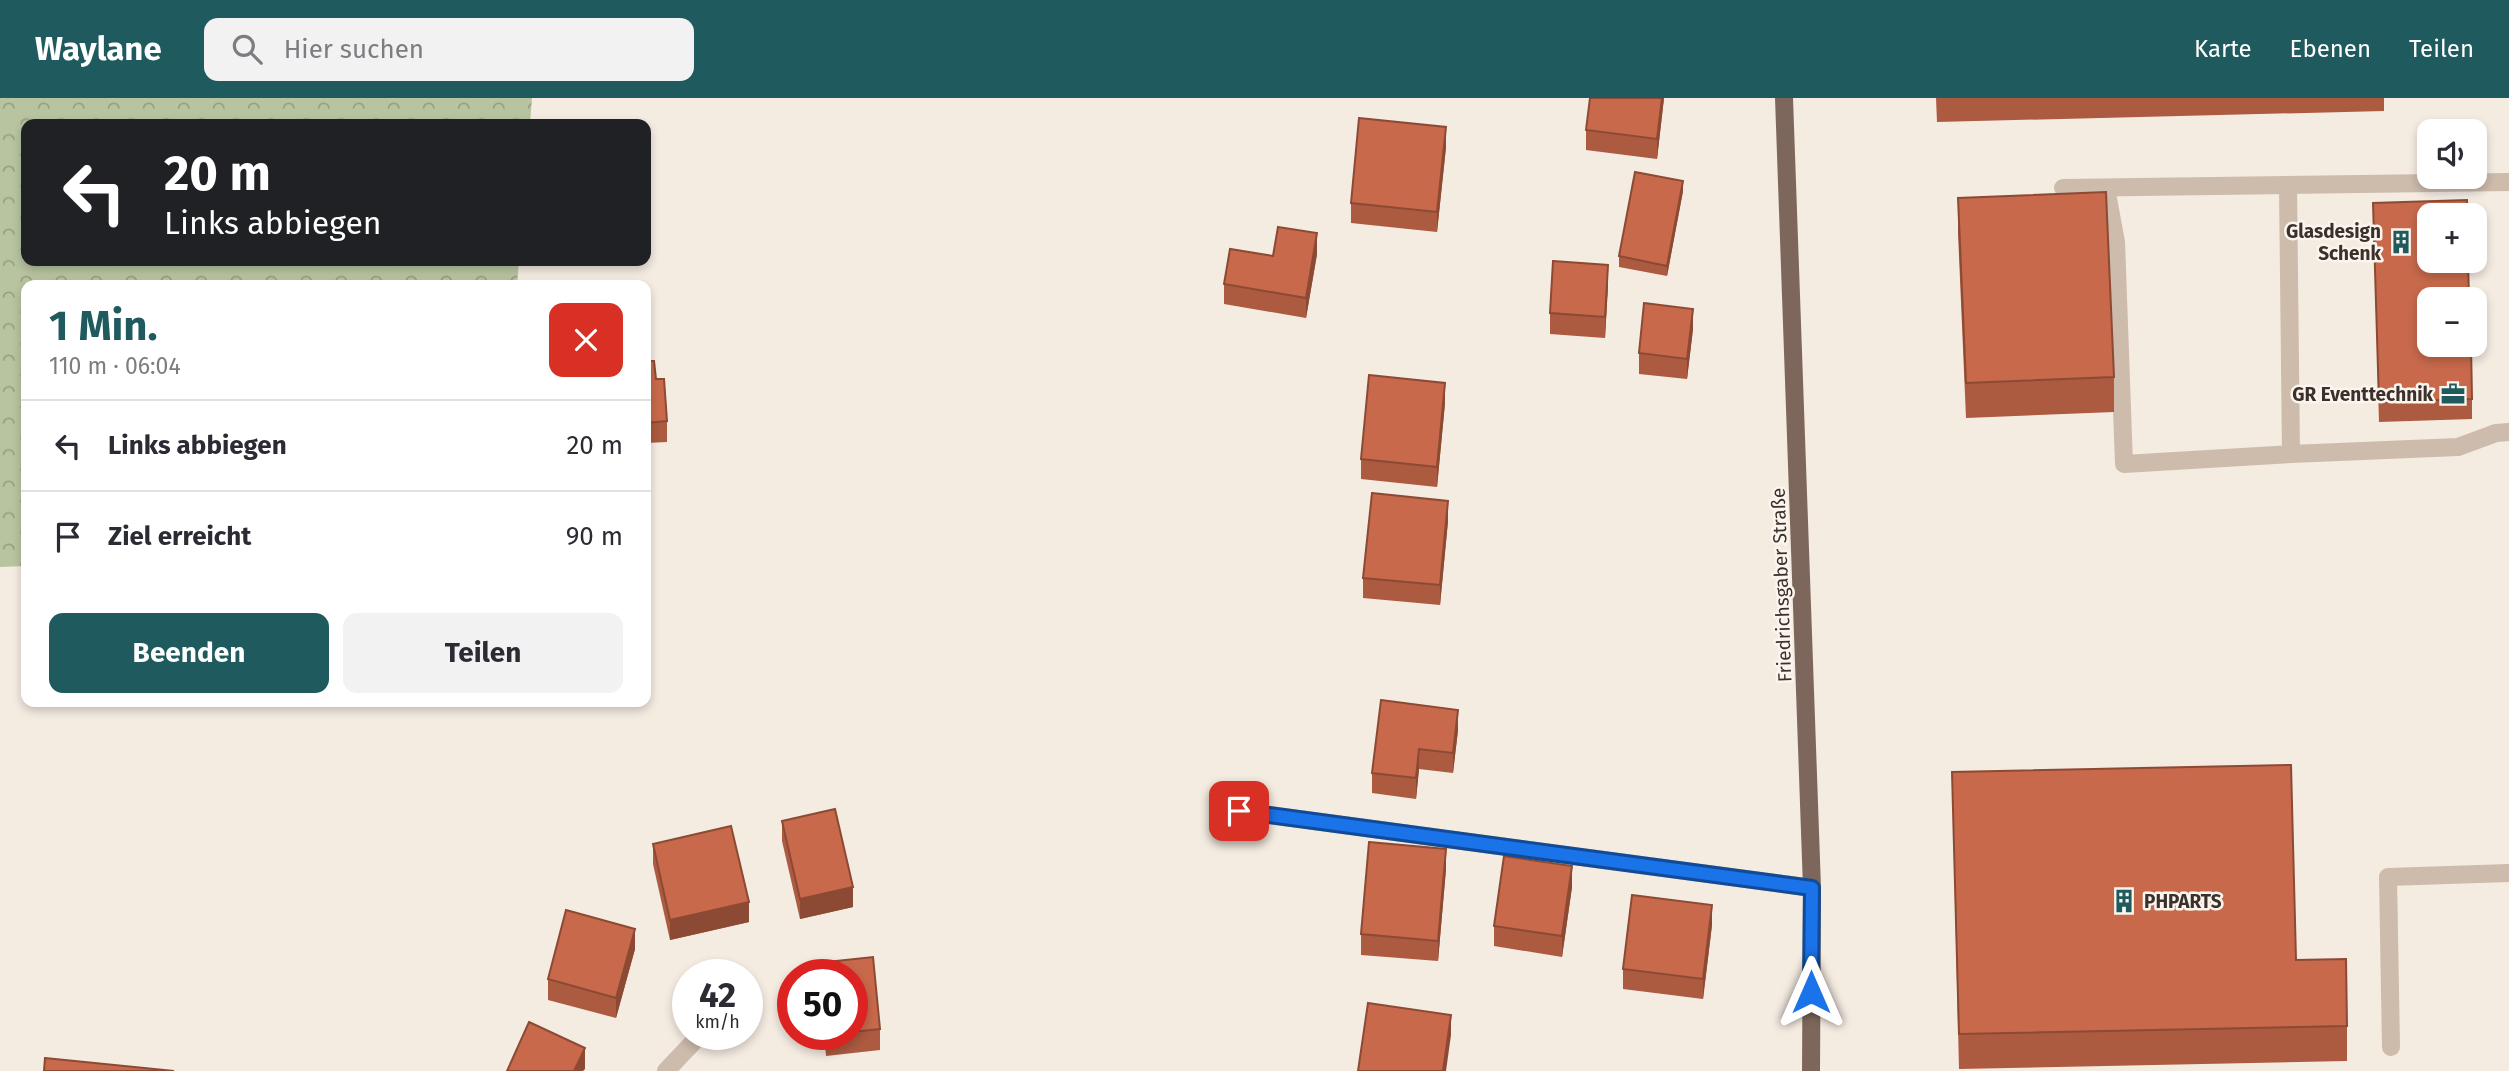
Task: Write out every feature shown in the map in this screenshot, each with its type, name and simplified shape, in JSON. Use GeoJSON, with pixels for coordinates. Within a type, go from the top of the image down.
{"type":"FeatureCollection","features":[{"type":"Feature","properties":{"kind":"main road","name":"Friedrichsgaber Straße"},"geometry":{"type":"LineString","coordinates":[[1784,98],[1812,888],[1811,1071]]}},
{"type":"Feature","properties":{"kind":"street"},"geometry":{"type":"LineString","coordinates":[[2063,188],[2509,182]]}},
{"type":"Feature","properties":{"kind":"street"},"geometry":{"type":"LineString","coordinates":[[2288,185],[2291,454]]}},
{"type":"Feature","properties":{"kind":"street"},"geometry":{"type":"LineString","coordinates":[[2106,188],[2116,242],[2124,464],[2458,447],[2496,433],[2509,432]]}},
{"type":"Feature","properties":{"kind":"street"},"geometry":{"type":"LineString","coordinates":[[1239,811],[1812,888]]}},
{"type":"Feature","properties":{"kind":"street"},"geometry":{"type":"LineString","coordinates":[[2392,1047],[2388,877],[2509,873]]}},
{"type":"Feature","properties":{"kind":"street"},"geometry":{"type":"LineString","coordinates":[[666,1071],[686,1050]]}},
{"type":"Feature","properties":{"kind":"green space"},"geometry":{"type":"Polygon","coordinates":[[[0,98],[532,98],[530,119],[21,119],[21,266],[519,266],[517,280],[21,280],[21,566],[0,567],[0,98]]]}},
{"type":"Feature","properties":{"kind":"building"},"geometry":{"type":"Polygon","coordinates":[[[1590,98],[1662,98],[1657,139],[1586,130],[1590,98]]]}},
{"type":"Feature","properties":{"kind":"building"},"geometry":{"type":"Polygon","coordinates":[[[1359,118],[1446,127],[1437,212],[1351,203],[1359,118]]]}},
{"type":"Feature","properties":{"kind":"building"},"geometry":{"type":"Polygon","coordinates":[[[1635,172],[1683,181],[1667,266],[1619,256],[1635,172]]]}},
{"type":"Feature","properties":{"kind":"building"},"geometry":{"type":"Polygon","coordinates":[[[2106,192],[2114,377],[1966,383],[1958,198],[2106,192]]]}},
{"type":"Feature","properties":{"kind":"building"},"geometry":{"type":"Polygon","coordinates":[[[2467,200],[2467,203],[2417,203],[2417,273],[2468,273],[2469,287],[2417,287],[2417,357],[2471,357],[2472,399],[2379,402],[2373,203],[2467,200]]]}},
{"type":"Feature","properties":{"kind":"building"},"geometry":{"type":"Polygon","coordinates":[[[1278,227],[1317,233],[1306,298],[1224,284],[1230,249],[1273,256],[1278,227]]]}},
{"type":"Feature","properties":{"kind":"building"},"geometry":{"type":"Polygon","coordinates":[[[1553,261],[1608,265],[1605,317],[1550,313],[1553,261]]]}},
{"type":"Feature","properties":{"kind":"building"},"geometry":{"type":"Polygon","coordinates":[[[1644,303],[1693,309],[1687,359],[1639,353],[1644,303]]]}},
{"type":"Feature","properties":{"kind":"building"},"geometry":{"type":"Polygon","coordinates":[[[651,361],[654,361],[656,379],[664,379],[667,421],[651,423],[651,361]]]}},
{"type":"Feature","properties":{"kind":"building"},"geometry":{"type":"Polygon","coordinates":[[[1369,375],[1445,383],[1437,467],[1361,459],[1369,375]]]}},
{"type":"Feature","properties":{"kind":"building"},"geometry":{"type":"Polygon","coordinates":[[[1372,493],[1448,501],[1440,585],[1363,578],[1372,493]]]}},
{"type":"Feature","properties":{"kind":"building"},"geometry":{"type":"Polygon","coordinates":[[[1381,700],[1458,710],[1453,753],[1419,749],[1416,778],[1372,773],[1381,700]]]}},
{"type":"Feature","properties":{"kind":"building","name":"PHPARTS"},"geometry":{"type":"Polygon","coordinates":[[[2291,765],[2296,960],[2346,959],[2347,1026],[1959,1034],[1952,772],[2291,765]]]}},
{"type":"Feature","properties":{"kind":"building"},"geometry":{"type":"Polygon","coordinates":[[[835,809],[853,887],[800,899],[782,821],[835,809]]]}},
{"type":"Feature","properties":{"kind":"building"},"geometry":{"type":"Polygon","coordinates":[[[731,826],[749,902],[670,920],[653,844],[731,826]]]}},
{"type":"Feature","properties":{"kind":"building"},"geometry":{"type":"Polygon","coordinates":[[[1369,842],[1446,849],[1438,941],[1361,934],[1369,842]]]}},
{"type":"Feature","properties":{"kind":"building"},"geometry":{"type":"Polygon","coordinates":[[[1504,856],[1572,866],[1562,936],[1494,926],[1504,856]]]}},
{"type":"Feature","properties":{"kind":"building"},"geometry":{"type":"Polygon","coordinates":[[[1632,895],[1712,905],[1703,979],[1623,969],[1632,895]]]}},
{"type":"Feature","properties":{"kind":"building"},"geometry":{"type":"Polygon","coordinates":[[[566,910],[635,929],[616,998],[548,979],[566,910]]]}},
{"type":"Feature","properties":{"kind":"building"},"geometry":{"type":"Polygon","coordinates":[[[873,957],[880,1029],[868,1030],[868,959],[855,959],[873,957]]]}},
{"type":"Feature","properties":{"kind":"building"},"geometry":{"type":"Polygon","coordinates":[[[1368,1003],[1451,1015],[1443,1071],[1358,1071],[1368,1003]]]}},
{"type":"Feature","properties":{"kind":"building"},"geometry":{"type":"Polygon","coordinates":[[[529,1022],[585,1048],[574,1071],[507,1071],[529,1022]]]}},
{"type":"Feature","properties":{"kind":"building"},"geometry":{"type":"Polygon","coordinates":[[[45,1058],[174,1071],[44,1071],[45,1058]]]}},
{"type":"Feature","properties":{"kind":"place","name":"Glasdesign Schenk"},"geometry":{"type":"Point","coordinates":[2401,242]}},
{"type":"Feature","properties":{"kind":"place","name":"GR Eventtechnik"},"geometry":{"type":"Point","coordinates":[2453,394]}},
{"type":"Feature","properties":{"kind":"place","name":"PHPARTS"},"geometry":{"type":"Point","coordinates":[2124,901]}},
{"type":"Feature","properties":{"kind":"route"},"geometry":{"type":"LineString","coordinates":[[1239,811],[1812,888],[1811,992]]}}]}
